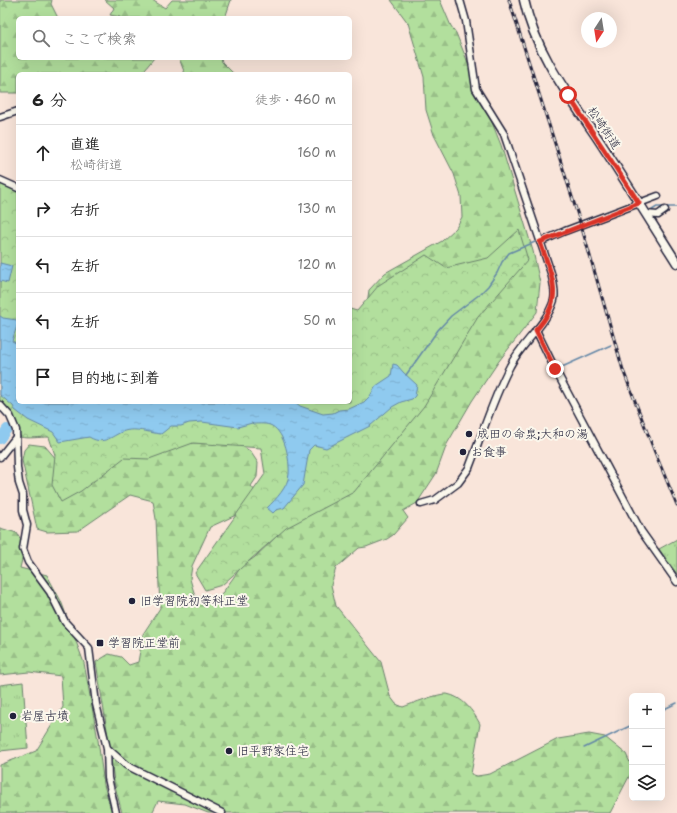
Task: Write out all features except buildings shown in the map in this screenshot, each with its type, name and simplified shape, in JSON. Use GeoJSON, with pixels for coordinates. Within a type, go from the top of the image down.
{"type":"FeatureCollection","features":[{"type":"Feature","properties":{"kind":"main road","name":"松崎街道"},"geometry":{"type":"LineString","coordinates":[[524,0],[537,38],[553,70],[677,263]]}},
{"type":"Feature","properties":{"kind":"street"},"geometry":{"type":"LineString","coordinates":[[422,504],[435,500],[458,483],[469,468],[510,364],[543,323],[550,312],[554,298],[554,286],[551,273],[504,134],[476,90],[466,21],[460,0]]}},
{"type":"Feature","properties":{"kind":"street"},"geometry":{"type":"LineString","coordinates":[[0,117],[16,112]]}},
{"type":"Feature","properties":{"kind":"street"},"geometry":{"type":"LineString","coordinates":[[0,180],[16,187]]}},
{"type":"Feature","properties":{"kind":"street"},"geometry":{"type":"LineString","coordinates":[[540,242],[658,196]]}},
{"type":"Feature","properties":{"kind":"street"},"geometry":{"type":"LineString","coordinates":[[646,214],[658,215],[665,210]]}},
{"type":"Feature","properties":{"kind":"street"},"geometry":{"type":"LineString","coordinates":[[536,330],[555,369],[641,531],[677,582]]}},
{"type":"Feature","properties":{"kind":"street"},"geometry":{"type":"LineString","coordinates":[[0,405],[10,416],[16,430],[16,467],[23,495],[23,510],[27,525],[23,549],[28,562],[50,592],[65,622],[89,648],[96,704],[107,748],[108,778],[116,813]]}},
{"type":"Feature","properties":{"kind":"street"},"geometry":{"type":"LineString","coordinates":[[0,457],[16,437]]}},
{"type":"Feature","properties":{"kind":"street"},"geometry":{"type":"LineString","coordinates":[[107,748],[126,765],[222,813]]}},
{"type":"Feature","properties":{"kind":"green space"},"geometry":{"type":"Polygon","coordinates":[[[0,0],[52,0],[51,4],[57,16],[16,16],[16,60],[152,60],[143,72],[16,72],[16,93],[0,93],[0,0]]]}},
{"type":"Feature","properties":{"kind":"green space"},"geometry":{"type":"Polygon","coordinates":[[[105,0],[152,0],[165,8],[172,0],[231,0],[226,16],[110,15],[114,8],[105,0]]]}},
{"type":"Feature","properties":{"kind":"green space"},"geometry":{"type":"Polygon","coordinates":[[[391,0],[440,0],[451,26],[456,33],[501,145],[533,251],[540,283],[537,312],[499,361],[472,401],[447,444],[436,474],[417,503],[403,511],[408,518],[393,535],[387,539],[359,548],[336,568],[331,585],[336,606],[381,662],[390,696],[396,704],[403,707],[432,697],[447,694],[458,698],[467,705],[480,724],[471,774],[477,776],[490,774],[558,739],[589,734],[605,737],[626,754],[629,760],[629,777],[610,813],[208,813],[185,804],[158,801],[152,813],[122,813],[114,782],[96,662],[109,654],[121,657],[129,665],[138,662],[143,634],[160,608],[156,519],[153,501],[130,495],[78,531],[47,532],[37,529],[22,460],[24,450],[29,444],[45,446],[63,467],[102,450],[186,443],[237,443],[250,451],[258,463],[257,477],[251,486],[264,502],[210,527],[192,566],[190,579],[195,596],[215,599],[223,592],[241,567],[255,557],[279,534],[349,404],[352,404],[352,391],[369,290],[385,273],[442,241],[456,228],[462,217],[461,196],[454,174],[434,135],[426,110],[424,77],[408,23],[391,0]]]}},
{"type":"Feature","properties":{"kind":"green space"},"geometry":{"type":"Polygon","coordinates":[[[180,60],[222,60],[232,72],[184,72],[180,60]]]}},
{"type":"Feature","properties":{"kind":"green space"},"geometry":{"type":"Polygon","coordinates":[[[0,183],[16,190],[16,404],[352,404],[352,310],[357,311],[379,285],[426,255],[446,268],[488,258],[519,230],[528,260],[478,317],[424,406],[354,492],[286,528],[222,585],[205,590],[195,573],[265,474],[261,448],[193,443],[149,459],[124,458],[81,491],[61,502],[52,485],[55,455],[49,437],[20,437],[18,426],[14,418],[0,403],[0,183]]]}},
{"type":"Feature","properties":{"kind":"green space"},"geometry":{"type":"Polygon","coordinates":[[[0,528],[17,533],[25,547],[20,568],[47,575],[61,601],[84,663],[98,740],[104,785],[112,813],[0,813],[0,765],[36,751],[63,707],[61,676],[29,672],[0,675],[0,528]]]}},
{"type":"Feature","properties":{"kind":"green space"},"geometry":{"type":"Polygon","coordinates":[[[677,539],[677,574],[659,549],[677,539]]]}},
{"type":"Feature","properties":{"kind":"green space","name":"岩屋古墳"},"geometry":{"type":"Polygon","coordinates":[[[23,682],[28,748],[0,751],[0,685],[23,682]]]}},
{"type":"Feature","properties":{"kind":"water"},"geometry":{"type":"Polygon","coordinates":[[[0,263],[12,266],[8,283],[0,281],[0,263]]]}},
{"type":"Feature","properties":{"kind":"water"},"geometry":{"type":"Polygon","coordinates":[[[0,316],[3,318],[16,320],[16,329],[12,341],[16,343],[16,404],[298,404],[323,414],[349,409],[364,402],[376,386],[391,376],[393,364],[397,365],[417,385],[415,396],[412,399],[401,402],[392,407],[370,426],[326,448],[314,445],[309,450],[303,485],[284,508],[276,510],[273,513],[267,508],[278,497],[284,488],[288,479],[289,468],[286,447],[277,429],[270,425],[252,423],[238,427],[202,422],[189,423],[181,426],[171,426],[161,434],[130,430],[101,441],[89,437],[60,442],[53,432],[28,420],[0,395],[0,316]]]}},
{"type":"Feature","properties":{"kind":"waterway"},"geometry":{"type":"LineString","coordinates":[[652,210],[657,207],[677,207]]}},
{"type":"Feature","properties":{"kind":"waterway"},"geometry":{"type":"LineString","coordinates":[[406,375],[438,330],[451,316],[488,286],[509,253],[535,242]]}},
{"type":"Feature","properties":{"kind":"waterway"},"geometry":{"type":"LineString","coordinates":[[562,367],[611,345]]}},
{"type":"Feature","properties":{"kind":"waterway"},"geometry":{"type":"LineString","coordinates":[[0,439],[7,429]]}},
{"type":"Feature","properties":{"kind":"waterway"},"geometry":{"type":"LineString","coordinates":[[665,709],[677,703]]}},
{"type":"Feature","properties":{"kind":"waterway"},"geometry":{"type":"LineString","coordinates":[[584,748],[629,726]]}},
{"type":"Feature","properties":{"kind":"railway"},"geometry":{"type":"LineString","coordinates":[[509,0],[581,225],[623,370],[677,505]]}},
{"type":"Feature","properties":{"kind":"place","name":"成田の命泉;大和の湯"},"geometry":{"type":"Point","coordinates":[469,434]}},
{"type":"Feature","properties":{"kind":"place","name":"お食事"},"geometry":{"type":"Point","coordinates":[463,452]}},
{"type":"Feature","properties":{"kind":"place","name":"旧学習院初等科正堂"},"geometry":{"type":"Point","coordinates":[132,601]}},
{"type":"Feature","properties":{"kind":"place","name":"学習院正堂前"},"geometry":{"type":"Point","coordinates":[100,643]}},
{"type":"Feature","properties":{"kind":"place","name":"岩屋古墳"},"geometry":{"type":"Point","coordinates":[13,716]}},
{"type":"Feature","properties":{"kind":"place","name":"旧平野家住宅"},"geometry":{"type":"Point","coordinates":[229,751]}},
{"type":"Feature","properties":{"kind":"route"},"geometry":{"type":"LineString","coordinates":[[555,369],[536,330],[543,323],[550,312],[554,298],[554,286],[551,273],[540,242],[639,203],[568,95]]}}]}
